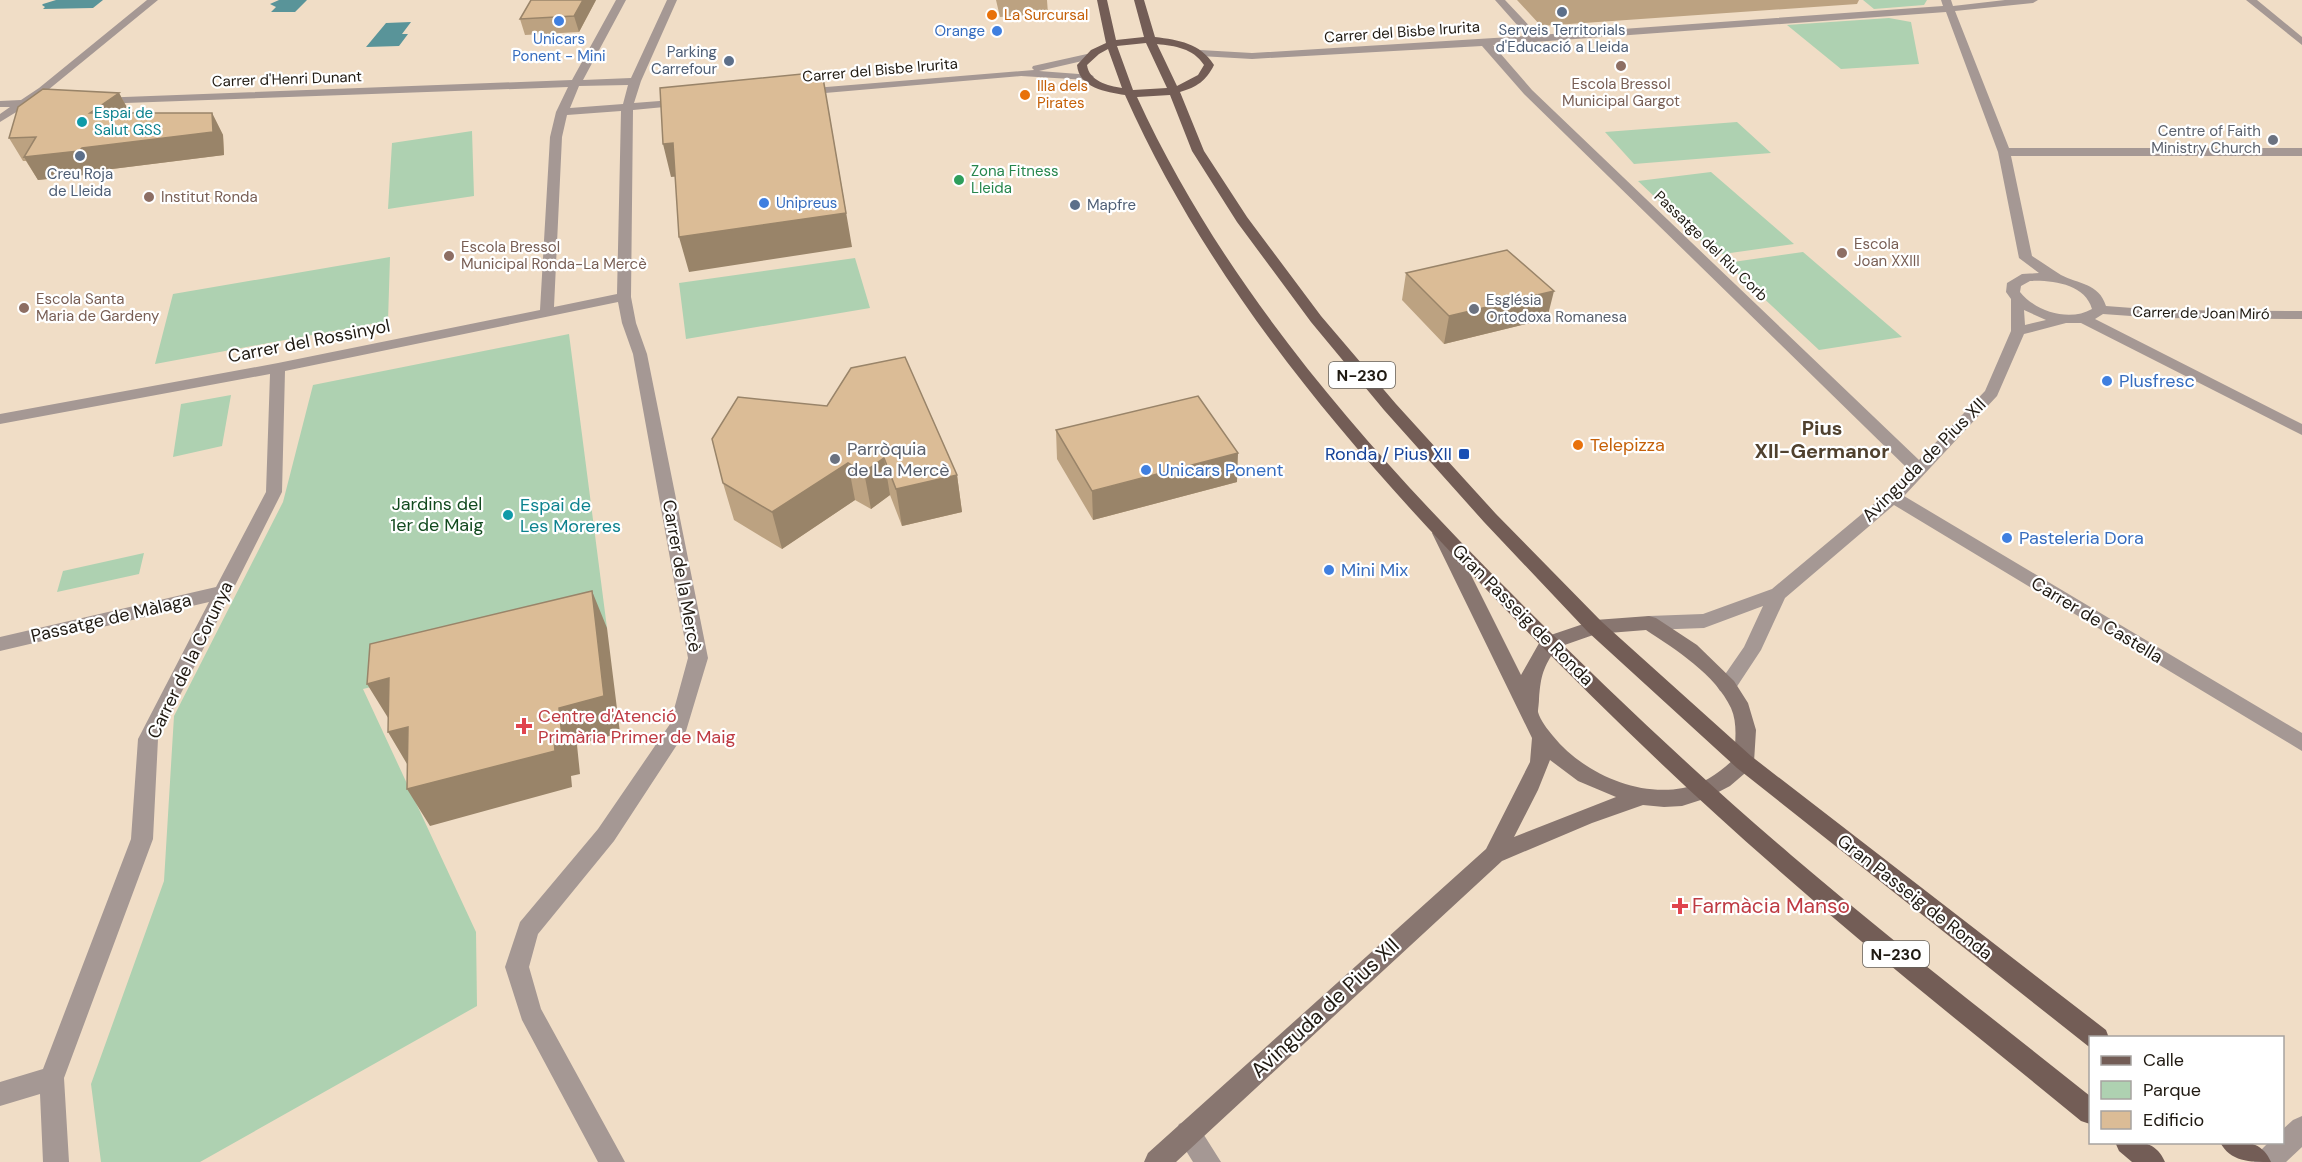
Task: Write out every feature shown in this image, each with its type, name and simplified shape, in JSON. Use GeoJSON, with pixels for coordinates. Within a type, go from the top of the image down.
{"type":"FeatureCollection","features":[{"type":"Feature","properties":{"kind":"main road","name":"Gran Passeig de Ronda"},"geometry":{"type":"LineString","coordinates":[[1102,0],[1104,20],[1129,93],[1195,221],[1257,315],[1334,413],[1442,532],[1549,644],[1706,790],[1829,900],[2089,1110]]}},
{"type":"Feature","properties":{"kind":"main road","name":"Gran Passeig de Ronda"},"geometry":{"type":"LineString","coordinates":[[1139,0],[1150,40],[1198,151],[1242,219],[1316,319],[1390,408],[1482,510],[1595,627],[1744,762],[2094,1036]]}},
{"type":"Feature","properties":{"kind":"main road"},"geometry":{"type":"LineString","coordinates":[[1150,40],[1176,44],[1200,53],[1209,65],[1208,71],[1202,79],[1174,91],[1129,93],[1109,89],[1084,74],[1082,65],[1087,57],[1098,49],[1113,44],[1150,40]]}},
{"type":"Feature","properties":{"kind":"main road"},"geometry":{"type":"LineString","coordinates":[[2129,1144],[2152,1162]]}},
{"type":"Feature","properties":{"kind":"main road"},"geometry":{"type":"LineString","coordinates":[[2234,1144],[2258,1162]]}},
{"type":"Feature","properties":{"kind":"street"},"geometry":{"type":"LineString","coordinates":[[0,119],[27,103],[153,0]]}},
{"type":"Feature","properties":{"kind":"street"},"geometry":{"type":"LineString","coordinates":[[547,312],[556,137],[562,112],[574,85],[621,0]]}},
{"type":"Feature","properties":{"kind":"street","name":"Carrer de la Mercè"},"geometry":{"type":"LineString","coordinates":[[612,1162],[530,1012],[517,968],[528,929],[606,835],[680,726],[698,658],[640,354],[629,323],[624,297],[626,107],[635,81],[672,0]]}},
{"type":"Feature","properties":{"kind":"street"},"geometry":{"type":"LineString","coordinates":[[1500,0],[1536,38]]}},
{"type":"Feature","properties":{"kind":"street","name":"Carrer del Bisbe Irurita"},"geometry":{"type":"LineString","coordinates":[[1200,53],[1252,56],[1485,42],[1947,4],[2033,0]]}},
{"type":"Feature","properties":{"kind":"street"},"geometry":{"type":"LineString","coordinates":[[2251,0],[2302,42]]}},
{"type":"Feature","properties":{"kind":"street"},"geometry":{"type":"LineString","coordinates":[[1947,4],[2004,152],[2026,258],[2058,279]]}},
{"type":"Feature","properties":{"kind":"street","name":"Passatge del Riu Corb"},"geometry":{"type":"LineString","coordinates":[[1485,42],[1528,92],[1919,470]]}},
{"type":"Feature","properties":{"kind":"street","name":"Carrer del Bisbe Irurita"},"geometry":{"type":"LineString","coordinates":[[1209,65],[1252,56]]}},
{"type":"Feature","properties":{"kind":"street","name":"Carrer del Bisbe Irurita"},"geometry":{"type":"LineString","coordinates":[[1021,73],[1087,57]]}},
{"type":"Feature","properties":{"kind":"street","name":"Carrer del Bisbe Irurita"},"geometry":{"type":"LineString","coordinates":[[795,93],[1021,73],[1088,77]]}},
{"type":"Feature","properties":{"kind":"street"},"geometry":{"type":"LineString","coordinates":[[574,85],[635,81]]}},
{"type":"Feature","properties":{"kind":"street","name":"Carrer d'Henri Dunant"},"geometry":{"type":"LineString","coordinates":[[81,101],[574,85]]}},
{"type":"Feature","properties":{"kind":"street"},"geometry":{"type":"LineString","coordinates":[[562,112],[699,101]]}},
{"type":"Feature","properties":{"kind":"street"},"geometry":{"type":"LineString","coordinates":[[0,104],[57,102]]}},
{"type":"Feature","properties":{"kind":"street"},"geometry":{"type":"LineString","coordinates":[[2004,152],[2302,152]]}},
{"type":"Feature","properties":{"kind":"street"},"geometry":{"type":"LineString","coordinates":[[2014,282],[2026,258]]}},
{"type":"Feature","properties":{"kind":"street"},"geometry":{"type":"LineString","coordinates":[[2014,282],[2026,277],[2058,279],[2072,283],[2094,296],[2099,303],[2100,310],[2095,316],[2084,319],[2067,319],[2038,313],[2017,300]]}},
{"type":"Feature","properties":{"kind":"street","name":"Avinguda de Pius XII"},"geometry":{"type":"LineString","coordinates":[[1649,623],[1704,621],[1778,594],[1893,497],[1992,393],[2018,331],[2017,300],[2011,287],[2014,282]]}},
{"type":"Feature","properties":{"kind":"street","name":"Carrer del Rossinyol"},"geometry":{"type":"LineString","coordinates":[[0,419],[278,368],[624,297]]}},
{"type":"Feature","properties":{"kind":"street","name":"Carrer de Joan Miró"},"geometry":{"type":"LineString","coordinates":[[2100,310],[2159,314],[2302,315]]}},
{"type":"Feature","properties":{"kind":"street"},"geometry":{"type":"LineString","coordinates":[[2018,331],[2067,319]]}},
{"type":"Feature","properties":{"kind":"street"},"geometry":{"type":"LineString","coordinates":[[2084,319],[2302,430]]}},
{"type":"Feature","properties":{"kind":"street","name":"Carrer de la Corunya"},"geometry":{"type":"LineString","coordinates":[[56,1162],[52,1078],[142,839],[148,739],[274,492],[278,368]]}},
{"type":"Feature","properties":{"kind":"street","name":"Carrer de Castella"},"geometry":{"type":"LineString","coordinates":[[1893,497],[2302,743]]}},
{"type":"Feature","properties":{"kind":"street"},"geometry":{"type":"LineString","coordinates":[[1442,532],[1542,738],[1569,765],[1596,781],[1644,796],[1680,798],[1706,790],[1728,778],[1744,762],[1746,730],[1740,708],[1726,686],[1690,650],[1649,623],[1595,627],[1549,644],[1531,673],[1529,709]]}},
{"type":"Feature","properties":{"kind":"street","name":"Passatge de Màlaga"},"geometry":{"type":"LineString","coordinates":[[0,644],[223,592]]}},
{"type":"Feature","properties":{"kind":"street","name":"Avinguda de Pius XII"},"geometry":{"type":"LineString","coordinates":[[1726,686],[1752,650],[1778,594]]}},
{"type":"Feature","properties":{"kind":"street"},"geometry":{"type":"LineString","coordinates":[[1494,855],[1540,762],[1542,738]]}},
{"type":"Feature","properties":{"kind":"street"},"geometry":{"type":"LineString","coordinates":[[1494,855],[1584,817],[1644,796]]}},
{"type":"Feature","properties":{"kind":"street","name":"Avinguda de Pius XII"},"geometry":{"type":"LineString","coordinates":[[1157,1162],[1494,855]]}},
{"type":"Feature","properties":{"kind":"street"},"geometry":{"type":"LineString","coordinates":[[0,1094],[52,1078]]}},
{"type":"Feature","properties":{"kind":"street"},"geometry":{"type":"LineString","coordinates":[[2267,1162],[2302,1129]]}},
{"type":"Feature","properties":{"kind":"street"},"geometry":{"type":"LineString","coordinates":[[1188,1133],[1208,1162]]}},
{"type":"Feature","properties":{"kind":"green space"},"geometry":{"type":"Polygon","coordinates":[[[1863,0],[1927,0],[1924,5],[1874,9],[1863,0]]]}},
{"type":"Feature","properties":{"kind":"green space"},"geometry":{"type":"Polygon","coordinates":[[[1889,18],[1911,22],[1919,64],[1841,69],[1787,25],[1889,18]]]}},
{"type":"Feature","properties":{"kind":"green space"},"geometry":{"type":"Polygon","coordinates":[[[1737,122],[1771,153],[1634,164],[1605,132],[1737,122]]]}},
{"type":"Feature","properties":{"kind":"green space"},"geometry":{"type":"Polygon","coordinates":[[[472,131],[474,196],[388,209],[392,143],[472,131]]]}},
{"type":"Feature","properties":{"kind":"green space"},"geometry":{"type":"Polygon","coordinates":[[[1711,172],[1794,244],[1716,255],[1638,181],[1711,172]]]}},
{"type":"Feature","properties":{"kind":"green space"},"geometry":{"type":"Polygon","coordinates":[[[1803,252],[1902,337],[1819,350],[1726,263],[1803,252]]]}},
{"type":"Feature","properties":{"kind":"green space"},"geometry":{"type":"Polygon","coordinates":[[[390,257],[388,321],[155,364],[173,294],[390,257]]]}},
{"type":"Feature","properties":{"kind":"green space"},"geometry":{"type":"Polygon","coordinates":[[[855,258],[870,308],[686,339],[679,283],[855,258]]]}},
{"type":"Feature","properties":{"kind":"green space","name":"Jardins del 1er de Maig"},"geometry":{"type":"Polygon","coordinates":[[[569,334],[607,628],[363,689],[476,932],[477,1006],[200,1162],[101,1162],[91,1084],[164,881],[174,716],[283,502],[313,385],[569,334]]]}},
{"type":"Feature","properties":{"kind":"green space"},"geometry":{"type":"Polygon","coordinates":[[[231,395],[222,446],[173,457],[181,404],[231,395]]]}},
{"type":"Feature","properties":{"kind":"green space"},"geometry":{"type":"Polygon","coordinates":[[[144,553],[139,574],[57,592],[63,571],[144,553]]]}},
{"type":"Feature","properties":{"kind":"water"},"geometry":{"type":"Polygon","coordinates":[[[56,0],[103,0],[93,8],[43,9],[45,7],[43,4],[56,0]]]}},
{"type":"Feature","properties":{"kind":"water"},"geometry":{"type":"Polygon","coordinates":[[[279,0],[307,0],[295,12],[271,12],[276,7],[270,4],[279,0]]]}},
{"type":"Feature","properties":{"kind":"water"},"geometry":{"type":"Polygon","coordinates":[[[411,22],[402,34],[408,34],[399,46],[366,47],[386,23],[411,22]]]}},
{"type":"Feature","properties":{"kind":"building"},"geometry":{"type":"Polygon","coordinates":[[[531,0],[583,0],[574,16],[520,19],[531,0]]]}},
{"type":"Feature","properties":{"kind":"building","name":"Unipreus"},"geometry":{"type":"Polygon","coordinates":[[[822,72],[846,213],[679,237],[673,143],[663,144],[660,88],[822,72]]]}},
{"type":"Feature","properties":{"kind":"building"},"geometry":{"type":"Polygon","coordinates":[[[43,89],[119,93],[90,113],[212,113],[213,132],[24,157],[36,137],[9,138],[18,107],[43,89]]]}},
{"type":"Feature","properties":{"kind":"building"},"geometry":{"type":"Polygon","coordinates":[[[1507,250],[1554,291],[1449,316],[1406,273],[1507,250]]]}},
{"type":"Feature","properties":{"kind":"building"},"geometry":{"type":"Polygon","coordinates":[[[905,357],[957,475],[896,489],[884,458],[864,472],[848,463],[772,512],[723,483],[712,439],[738,397],[827,406],[851,368],[905,357]]]}},
{"type":"Feature","properties":{"kind":"building"},"geometry":{"type":"Polygon","coordinates":[[[1198,396],[1238,453],[1092,491],[1056,430],[1198,396]]]}},
{"type":"Feature","properties":{"kind":"building"},"geometry":{"type":"Polygon","coordinates":[[[592,591],[604,696],[559,708],[562,737],[554,739],[555,751],[407,789],[408,727],[388,732],[389,678],[367,684],[370,644],[592,591]]]}},
{"type":"Feature","properties":{"kind":"place","name":"Serveis Territorials d'Educació a Lleida"},"geometry":{"type":"Point","coordinates":[1562,12]}},
{"type":"Feature","properties":{"kind":"place","name":"La Surcursal"},"geometry":{"type":"Point","coordinates":[992,15]}},
{"type":"Feature","properties":{"kind":"place","name":"Unicars Ponent - Mini"},"geometry":{"type":"Point","coordinates":[559,21]}},
{"type":"Feature","properties":{"kind":"place","name":"Orange"},"geometry":{"type":"Point","coordinates":[997,31]}},
{"type":"Feature","properties":{"kind":"place","name":"Parking Carrefour"},"geometry":{"type":"Point","coordinates":[729,61]}},
{"type":"Feature","properties":{"kind":"place","name":"Escola Bressol Municipal Gargot"},"geometry":{"type":"Point","coordinates":[1621,66]}},
{"type":"Feature","properties":{"kind":"place","name":"Illa dels Pirates"},"geometry":{"type":"Point","coordinates":[1025,95]}},
{"type":"Feature","properties":{"kind":"place","name":"Espai de Salut GSS"},"geometry":{"type":"Point","coordinates":[82,122]}},
{"type":"Feature","properties":{"kind":"place","name":"Centre of Faith Ministry Church"},"geometry":{"type":"Point","coordinates":[2273,140]}},
{"type":"Feature","properties":{"kind":"place","name":"Creu Roja de Lleida"},"geometry":{"type":"Point","coordinates":[80,156]}},
{"type":"Feature","properties":{"kind":"place","name":"Zona Fitness Lleida"},"geometry":{"type":"Point","coordinates":[959,180]}},
{"type":"Feature","properties":{"kind":"place","name":"Institut Ronda"},"geometry":{"type":"Point","coordinates":[149,197]}},
{"type":"Feature","properties":{"kind":"place","name":"Unipreus"},"geometry":{"type":"Point","coordinates":[764,203]}},
{"type":"Feature","properties":{"kind":"place","name":"Mapfre"},"geometry":{"type":"Point","coordinates":[1075,205]}},
{"type":"Feature","properties":{"kind":"place","name":"Escola Joan XXIII"},"geometry":{"type":"Point","coordinates":[1842,253]}},
{"type":"Feature","properties":{"kind":"place","name":"Escola Bressol Municipal Ronda-La Mercè"},"geometry":{"type":"Point","coordinates":[449,256]}},
{"type":"Feature","properties":{"kind":"place","name":"Escola Santa Maria de Gardeny"},"geometry":{"type":"Point","coordinates":[24,308]}},
{"type":"Feature","properties":{"kind":"place","name":"Església Ortodoxa Romanesa"},"geometry":{"type":"Point","coordinates":[1474,309]}},
{"type":"Feature","properties":{"kind":"place","name":"Plusfresc"},"geometry":{"type":"Point","coordinates":[2107,381]}},
{"type":"Feature","properties":{"kind":"place","name":"Telepizza"},"geometry":{"type":"Point","coordinates":[1578,445]}},
{"type":"Feature","properties":{"kind":"place","name":"Ronda / Pius XII"},"geometry":{"type":"Point","coordinates":[1464,454]}},
{"type":"Feature","properties":{"kind":"place","name":"Parròquia de La Mercè"},"geometry":{"type":"Point","coordinates":[835,459]}},
{"type":"Feature","properties":{"kind":"place","name":"Unicars Ponent"},"geometry":{"type":"Point","coordinates":[1146,470]}},
{"type":"Feature","properties":{"kind":"place","name":"Espai de Les Moreres"},"geometry":{"type":"Point","coordinates":[508,515]}},
{"type":"Feature","properties":{"kind":"place","name":"Pasteleria Dora"},"geometry":{"type":"Point","coordinates":[2007,538]}},
{"type":"Feature","properties":{"kind":"place","name":"Mini Mix"},"geometry":{"type":"Point","coordinates":[1329,570]}},
{"type":"Feature","properties":{"kind":"place","name":"Centre d'Atenció Primària Primer de Maig"},"geometry":{"type":"Point","coordinates":[524,726]}},
{"type":"Feature","properties":{"kind":"place","name":"Farmàcia Manso"},"geometry":{"type":"Point","coordinates":[1680,906]}},
{"type":"Feature","properties":{"kind":"district","name":"Pius XII-Germanor"},"geometry":{"type":"Point","coordinates":[1822,440]}}]}
